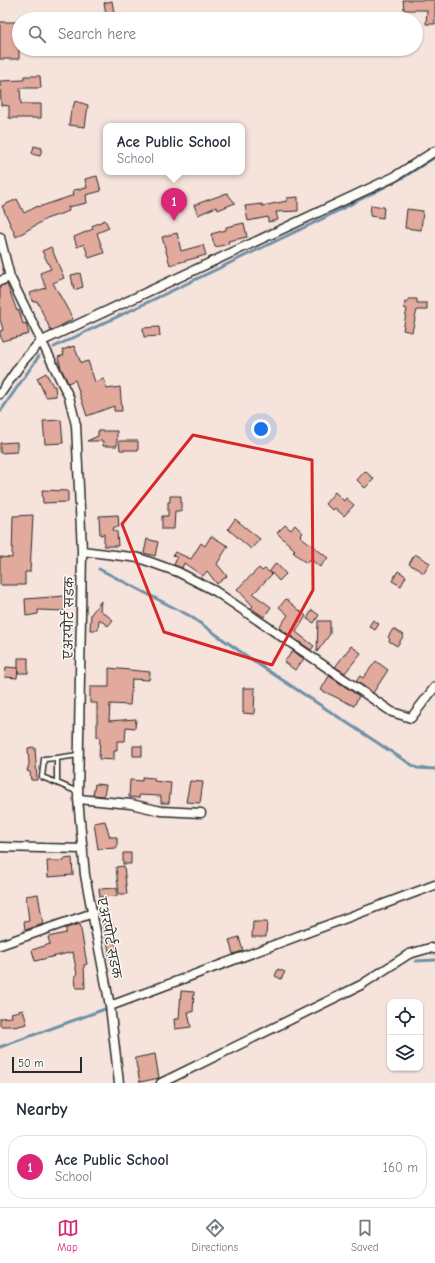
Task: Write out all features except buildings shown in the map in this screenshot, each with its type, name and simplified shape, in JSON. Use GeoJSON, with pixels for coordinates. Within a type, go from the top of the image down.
{"type":"FeatureCollection","features":[{"type":"Feature","properties":{"kind":"street"},"geometry":{"type":"LineString","coordinates":[[0,394],[23,361],[40,342],[394,177],[435,151]]}},
{"type":"Feature","properties":{"kind":"street","name":"एअरपोर्ट सडक"},"geometry":{"type":"LineString","coordinates":[[0,237],[10,277],[40,342],[68,397],[76,425],[82,551],[78,795],[85,875],[111,1009],[119,1083]]}},
{"type":"Feature","properties":{"kind":"street"},"geometry":{"type":"LineString","coordinates":[[0,281],[10,277]]}},
{"type":"Feature","properties":{"kind":"street"},"geometry":{"type":"LineString","coordinates":[[82,551],[139,558],[178,572],[215,591],[392,712],[412,718],[435,687]]}},
{"type":"Feature","properties":{"kind":"street"},"geometry":{"type":"LineString","coordinates":[[78,795],[161,811],[201,813]]}},
{"type":"Feature","properties":{"kind":"street"},"geometry":{"type":"LineString","coordinates":[[0,847],[26,849],[83,849]]}},
{"type":"Feature","properties":{"kind":"street"},"geometry":{"type":"LineString","coordinates":[[111,1009],[435,885]]}},
{"type":"Feature","properties":{"kind":"street"},"geometry":{"type":"LineString","coordinates":[[0,945],[93,913]]}},
{"type":"Feature","properties":{"kind":"street"},"geometry":{"type":"LineString","coordinates":[[161,1083],[361,985],[409,954],[430,948],[435,949]]}},
{"type":"Feature","properties":{"kind":"lane"},"geometry":{"type":"LineString","coordinates":[[78,755],[44,759],[42,777],[57,783],[78,795]]}},
{"type":"Feature","properties":{"kind":"lane"},"geometry":{"type":"LineString","coordinates":[[57,758],[57,783]]}},
{"type":"Feature","properties":{"kind":"highlighted area"},"geometry":{"type":"Polygon","coordinates":[[[193,435],[312,460],[313,590],[272,665],[164,632],[122,524],[193,435]]]}},
{"type":"Feature","properties":{"kind":"waterway"},"geometry":{"type":"LineString","coordinates":[[54,347],[320,220],[404,177],[435,157]]}},
{"type":"Feature","properties":{"kind":"waterway"},"geometry":{"type":"LineString","coordinates":[[0,412],[39,356]]}},
{"type":"Feature","properties":{"kind":"waterway"},"geometry":{"type":"LineString","coordinates":[[99,569],[190,616],[255,662],[417,768],[435,769]]}},
{"type":"Feature","properties":{"kind":"waterway"},"geometry":{"type":"LineString","coordinates":[[416,961],[435,960]]}},
{"type":"Feature","properties":{"kind":"waterway"},"geometry":{"type":"LineString","coordinates":[[0,1047],[105,1009]]}},
{"type":"Feature","properties":{"kind":"place","name":"Ace Public School"},"geometry":{"type":"Point","coordinates":[174,221]}}]}
